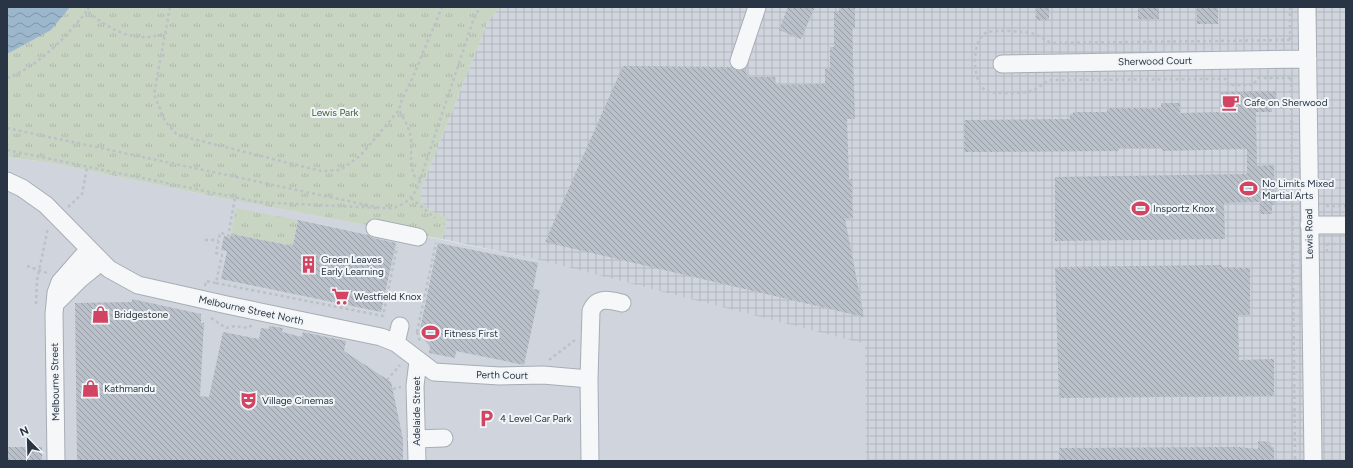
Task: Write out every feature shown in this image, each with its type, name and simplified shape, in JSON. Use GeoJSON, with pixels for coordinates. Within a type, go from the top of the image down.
{"type":"FeatureCollection","features":[{"type":"Feature","properties":{"kind":"street"},"geometry":{"type":"LineString","coordinates":[[739,61],[757,7]]}},
{"type":"Feature","properties":{"kind":"street","name":"Lewis Road"},"geometry":{"type":"LineString","coordinates":[[1307,7],[1313,461]]}},
{"type":"Feature","properties":{"kind":"street","name":"Sherwood Court"},"geometry":{"type":"LineString","coordinates":[[1002,64],[1308,59]]}},
{"type":"Feature","properties":{"kind":"street","name":"Melbourne Street North"},"geometry":{"type":"LineString","coordinates":[[7,181],[22,188],[46,205],[101,262],[119,275],[138,285],[202,300],[381,336],[396,343],[418,361]]}},
{"type":"Feature","properties":{"kind":"street"},"geometry":{"type":"LineString","coordinates":[[1309,225],[1346,225]]}},
{"type":"Feature","properties":{"kind":"street"},"geometry":{"type":"LineString","coordinates":[[375,228],[418,237]]}},
{"type":"Feature","properties":{"kind":"street","name":"Melbourne Street"},"geometry":{"type":"LineString","coordinates":[[56,461],[55,304],[60,282],[88,249]]}},
{"type":"Feature","properties":{"kind":"street"},"geometry":{"type":"LineString","coordinates":[[55,304],[79,280],[101,262]]}},
{"type":"Feature","properties":{"kind":"street"},"geometry":{"type":"LineString","coordinates":[[590,461],[589,379],[592,311],[596,303],[605,299],[622,303]]}},
{"type":"Feature","properties":{"kind":"street"},"geometry":{"type":"LineString","coordinates":[[396,343],[400,326]]}},
{"type":"Feature","properties":{"kind":"street","name":"Perth Court"},"geometry":{"type":"LineString","coordinates":[[418,361],[434,372],[500,376],[543,375],[589,379]]}},
{"type":"Feature","properties":{"kind":"street","name":"Adelaide Street"},"geometry":{"type":"LineString","coordinates":[[417,461],[415,386],[418,361]]}},
{"type":"Feature","properties":{"kind":"street"},"geometry":{"type":"LineString","coordinates":[[416,439],[444,438]]}},
{"type":"Feature","properties":{"kind":"path"},"geometry":{"type":"LineString","coordinates":[[7,78],[30,66],[68,33],[89,7]]}},
{"type":"Feature","properties":{"kind":"path"},"geometry":{"type":"LineString","coordinates":[[170,7],[167,32],[154,94],[165,120],[177,135],[321,171],[340,170],[360,156],[400,110],[402,99],[442,7]]}},
{"type":"Feature","properties":{"kind":"path"},"geometry":{"type":"LineString","coordinates":[[7,150],[258,202],[387,208],[401,206],[411,198],[421,179],[431,144],[442,118],[473,22],[480,7]]}},
{"type":"Feature","properties":{"kind":"path"},"geometry":{"type":"LineString","coordinates":[[1290,7],[1290,42]]}},
{"type":"Feature","properties":{"kind":"path"},"geometry":{"type":"LineString","coordinates":[[87,11],[106,26],[120,33],[136,37],[154,37],[167,32]]}},
{"type":"Feature","properties":{"kind":"path"},"geometry":{"type":"LineString","coordinates":[[1291,76],[1295,461]]}},
{"type":"Feature","properties":{"kind":"path"},"geometry":{"type":"LineString","coordinates":[[400,110],[407,123],[411,139],[410,154],[413,172],[415,177],[421,179]]}},
{"type":"Feature","properties":{"kind":"path"},"geometry":{"type":"LineString","coordinates":[[7,128],[387,208]]}},
{"type":"Feature","properties":{"kind":"path"},"geometry":{"type":"LineString","coordinates":[[216,283],[222,255],[216,253],[218,240],[220,233],[227,236],[235,198]]}},
{"type":"Feature","properties":{"kind":"path"},"geometry":{"type":"LineString","coordinates":[[411,198],[435,218]]}},
{"type":"Feature","properties":{"kind":"path"},"geometry":{"type":"LineString","coordinates":[[1326,206],[1346,206]]}},
{"type":"Feature","properties":{"kind":"path"},"geometry":{"type":"LineString","coordinates":[[202,300],[206,281],[383,316],[398,242],[394,232]]}},
{"type":"Feature","properties":{"kind":"path"},"geometry":{"type":"LineString","coordinates":[[205,240],[218,240]]}},
{"type":"Feature","properties":{"kind":"path"},"geometry":{"type":"LineString","coordinates":[[1327,255],[1327,242],[1346,244]]}},
{"type":"Feature","properties":{"kind":"path"},"geometry":{"type":"LineString","coordinates":[[417,332],[436,243]]}},
{"type":"Feature","properties":{"kind":"path"},"geometry":{"type":"LineString","coordinates":[[210,317],[226,328],[235,326],[248,328],[252,326],[254,320]]}},
{"type":"Feature","properties":{"kind":"path"},"geometry":{"type":"LineString","coordinates":[[546,362],[578,337],[591,336]]}},
{"type":"Feature","properties":{"kind":"path"},"geometry":{"type":"LineString","coordinates":[[398,362],[402,369]]}},
{"type":"Feature","properties":{"kind":"path"},"geometry":{"type":"LineString","coordinates":[[388,380],[400,365]]}},
{"type":"Feature","properties":{"kind":"shaded area"},"geometry":{"type":"Polygon","coordinates":[[[500,7],[1346,7],[1346,461],[866,461],[865,344],[535,259],[442,239],[447,226],[442,225],[421,202],[421,189],[488,21],[500,7]]]}},
{"type":"Feature","properties":{"kind":"shaded area","name":"Westfield Knox"},"geometry":{"type":"Polygon","coordinates":[[[7,157],[52,163],[221,198],[379,227],[535,259],[866,344],[866,461],[7,461],[7,157]]]}},
{"type":"Feature","properties":{"kind":"green space","name":"Lewis Park"},"geometry":{"type":"Polygon","coordinates":[[[7,7],[500,7],[488,21],[421,189],[421,202],[431,211],[449,218],[442,225],[447,226],[442,239],[221,198],[52,163],[7,157],[7,7]]]}},
{"type":"Feature","properties":{"kind":"green space"},"geometry":{"type":"Polygon","coordinates":[[[236,208],[298,220],[293,246],[231,234],[236,208]]]}},
{"type":"Feature","properties":{"kind":"water"},"geometry":{"type":"Polygon","coordinates":[[[7,7],[70,7],[51,30],[7,54],[7,7]]]}},
{"type":"Feature","properties":{"kind":"building"},"geometry":{"type":"Polygon","coordinates":[[[788,7],[815,7],[801,39],[779,30],[788,7]]]}},
{"type":"Feature","properties":{"kind":"building"},"geometry":{"type":"Polygon","coordinates":[[[839,7],[855,7],[855,28],[852,28],[855,119],[847,119],[849,179],[852,179],[853,218],[845,219],[864,317],[545,242],[623,66],[731,67],[735,70],[741,71],[746,67],[747,77],[775,77],[776,85],[825,84],[825,69],[830,69],[830,47],[834,47],[834,11],[839,11],[839,7]]]}},
{"type":"Feature","properties":{"kind":"building"},"geometry":{"type":"Polygon","coordinates":[[[1036,7],[1049,7],[1049,20],[1036,20],[1036,7]]]}},
{"type":"Feature","properties":{"kind":"building"},"geometry":{"type":"Polygon","coordinates":[[[1138,7],[1159,7],[1159,19],[1138,19],[1138,7]]]}},
{"type":"Feature","properties":{"kind":"building"},"geometry":{"type":"Polygon","coordinates":[[[1197,7],[1218,7],[1218,24],[1197,24],[1197,7]]]}},
{"type":"Feature","properties":{"kind":"building"},"geometry":{"type":"Polygon","coordinates":[[[1276,91],[1276,106],[1272,106],[1272,112],[1256,112],[1257,166],[1274,165],[1275,205],[1272,205],[1272,214],[1260,214],[1260,202],[1224,203],[1225,239],[1055,241],[1055,177],[1247,174],[1247,149],[1162,151],[1162,148],[1119,148],[1119,151],[964,152],[964,120],[1070,119],[1070,114],[1073,114],[1073,112],[1107,112],[1107,108],[1161,108],[1161,103],[1180,103],[1180,113],[1221,112],[1221,92],[1276,91]]]}},
{"type":"Feature","properties":{"kind":"building","name":"Green Leaves Early Learning"},"geometry":{"type":"Polygon","coordinates":[[[298,220],[368,235],[373,238],[396,243],[381,312],[221,279],[227,251],[221,250],[224,236],[230,238],[231,234],[293,246],[298,220]]]}},
{"type":"Feature","properties":{"kind":"building"},"geometry":{"type":"Polygon","coordinates":[[[438,243],[538,263],[533,289],[540,290],[524,365],[456,351],[455,358],[429,353],[430,346],[419,334],[438,243]]]}},
{"type":"Feature","properties":{"kind":"building"},"geometry":{"type":"Polygon","coordinates":[[[1222,265],[1222,267],[1250,268],[1250,315],[1238,315],[1239,360],[1274,359],[1274,396],[1059,398],[1055,267],[1222,265]]]}},
{"type":"Feature","properties":{"kind":"building","name":"Village Cinemas"},"geometry":{"type":"Polygon","coordinates":[[[132,299],[201,314],[201,323],[204,323],[200,396],[209,397],[223,332],[259,339],[261,328],[269,329],[269,326],[283,328],[282,332],[302,337],[303,332],[346,341],[344,351],[391,382],[403,439],[403,461],[77,461],[75,303],[132,302],[132,299]]]}},
{"type":"Feature","properties":{"kind":"building"},"geometry":{"type":"Polygon","coordinates":[[[1258,441],[1270,442],[1271,446],[1274,448],[1274,461],[1059,461],[1059,448],[1237,447],[1258,449],[1258,441]]]}},
{"type":"Feature","properties":{"kind":"building"},"geometry":{"type":"Polygon","coordinates":[[[7,447],[42,447],[42,461],[7,461],[7,447]]]}},
{"type":"Feature","properties":{"kind":"place","name":"Cafe on Sherwood"},"geometry":{"type":"Point","coordinates":[1231,102]}},
{"type":"Feature","properties":{"kind":"place","name":"No Limits Mixed Martial Arts"},"geometry":{"type":"Point","coordinates":[1249,189]}},
{"type":"Feature","properties":{"kind":"place","name":"Insportz Knox"},"geometry":{"type":"Point","coordinates":[1140,208]}},
{"type":"Feature","properties":{"kind":"place","name":"Green Leaves Early Learning"},"geometry":{"type":"Point","coordinates":[308,265]}},
{"type":"Feature","properties":{"kind":"place","name":"Westfield Knox"},"geometry":{"type":"Point","coordinates":[341,296]}},
{"type":"Feature","properties":{"kind":"place","name":"Bridgestone"},"geometry":{"type":"Point","coordinates":[101,314]}},
{"type":"Feature","properties":{"kind":"place","name":"Fitness First"},"geometry":{"type":"Point","coordinates":[431,333]}},
{"type":"Feature","properties":{"kind":"place","name":"Kathmandu"},"geometry":{"type":"Point","coordinates":[91,388]}},
{"type":"Feature","properties":{"kind":"place","name":"Village Cinemas"},"geometry":{"type":"Point","coordinates":[249,400]}},
{"type":"Feature","properties":{"kind":"place","name":"4 Level Car Park"},"geometry":{"type":"Point","coordinates":[487,418]}}]}
